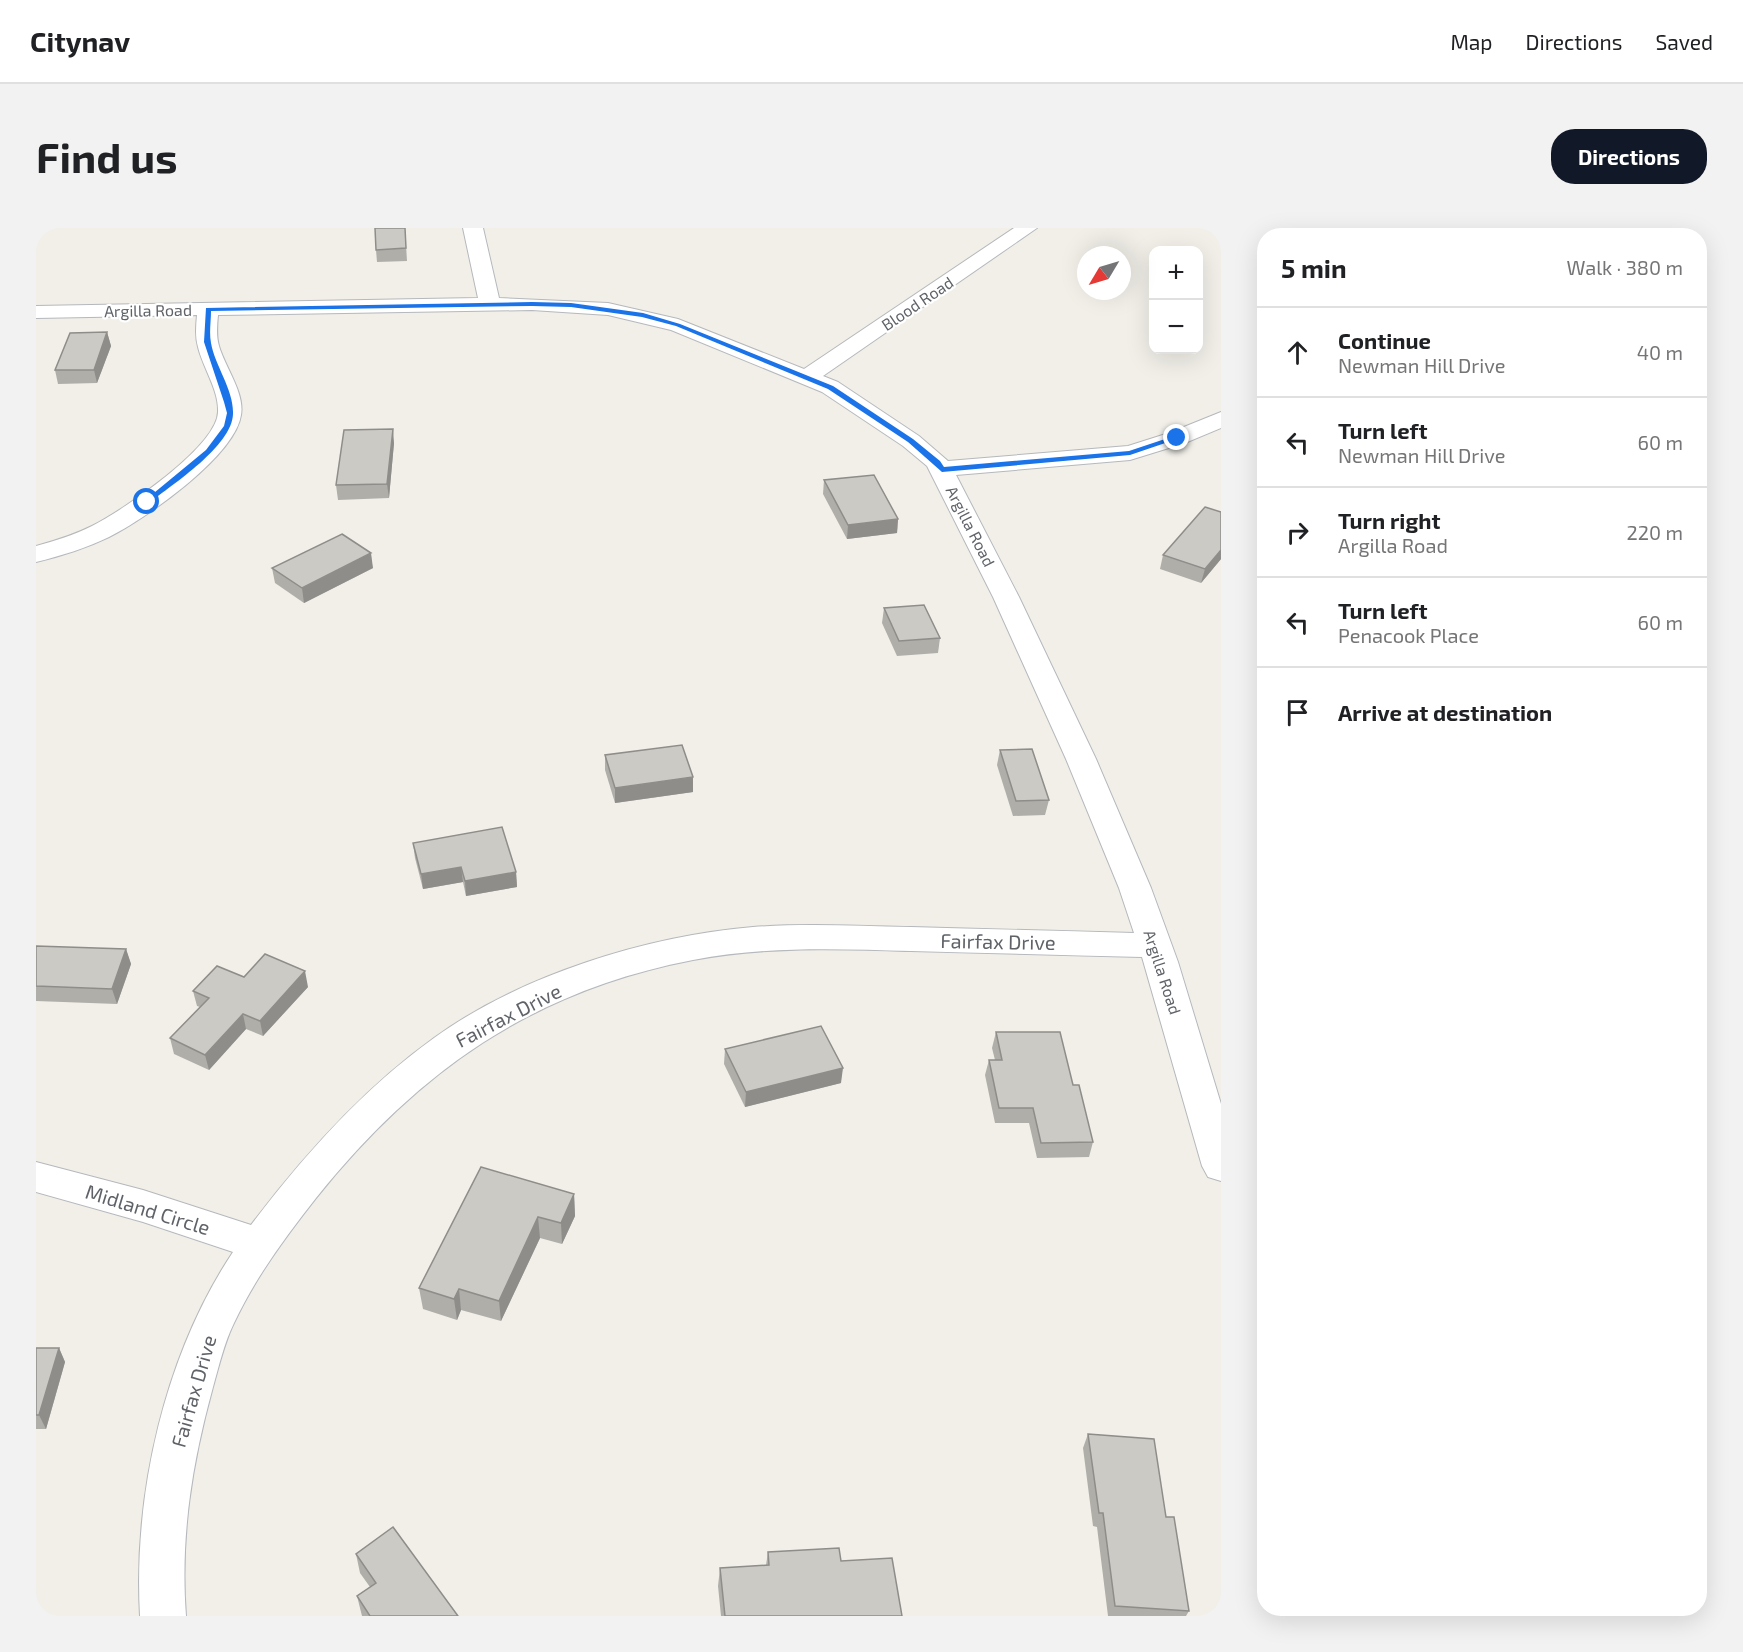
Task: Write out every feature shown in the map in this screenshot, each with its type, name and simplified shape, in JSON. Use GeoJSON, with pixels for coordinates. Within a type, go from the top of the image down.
{"type":"FeatureCollection","features":[{"type":"Feature","properties":{"kind":"street"},"geometry":{"type":"LineString","coordinates":[[473,228],[490,304]]}},
{"type":"Feature","properties":{"kind":"street","name":"Blood Road"},"geometry":{"type":"LineString","coordinates":[[807,377],[1020,229]]}},
{"type":"Feature","properties":{"kind":"street","name":"Argilla Road"},"geometry":{"type":"LineString","coordinates":[[36,312],[490,304],[571,305],[643,315],[678,325],[830,387],[911,441],[937,462],[942,470],[1006,597],[1081,759],[1135,888],[1155,945],[1221,1166]]}},
{"type":"Feature","properties":{"kind":"street"},"geometry":{"type":"LineString","coordinates":[[36,554],[76,542],[121,520],[195,464],[220,438],[227,426],[230,413],[207,342],[208,309]]}},
{"type":"Feature","properties":{"kind":"street"},"geometry":{"type":"LineString","coordinates":[[942,470],[1130,453],[1177,438],[1221,419]]}},
{"type":"Feature","properties":{"kind":"street","name":"Fairfax Drive"},"geometry":{"type":"LineString","coordinates":[[164,1616],[162,1543],[170,1475],[181,1422],[216,1317],[260,1244],[340,1145],[411,1076],[448,1046],[491,1020],[581,979],[676,952],[729,942],[782,938],[1155,945]]}},
{"type":"Feature","properties":{"kind":"street","name":"Midland Circle"},"geometry":{"type":"LineString","coordinates":[[36,1177],[143,1206],[260,1244]]}},
{"type":"Feature","properties":{"kind":"building"},"geometry":{"type":"Polygon","coordinates":[[[375,228],[405,228],[406,248],[376,250],[375,228]]]}},
{"type":"Feature","properties":{"kind":"building"},"geometry":{"type":"Polygon","coordinates":[[[107,332],[94,370],[55,370],[70,333],[107,332]]]}},
{"type":"Feature","properties":{"kind":"building"},"geometry":{"type":"Polygon","coordinates":[[[393,429],[387,484],[336,485],[344,430],[393,429]]]}},
{"type":"Feature","properties":{"kind":"building"},"geometry":{"type":"Polygon","coordinates":[[[874,475],[898,519],[848,525],[824,480],[874,475]]]}},
{"type":"Feature","properties":{"kind":"building"},"geometry":{"type":"Polygon","coordinates":[[[1205,507],[1221,512],[1221,550],[1205,569],[1163,555],[1205,507]]]}},
{"type":"Feature","properties":{"kind":"building"},"geometry":{"type":"Polygon","coordinates":[[[342,534],[371,553],[302,588],[272,568],[342,534]]]}},
{"type":"Feature","properties":{"kind":"building"},"geometry":{"type":"Polygon","coordinates":[[[924,605],[940,638],[899,641],[884,608],[924,605]]]}},
{"type":"Feature","properties":{"kind":"building"},"geometry":{"type":"Polygon","coordinates":[[[682,745],[693,777],[615,788],[605,755],[682,745]]]}},
{"type":"Feature","properties":{"kind":"building"},"geometry":{"type":"Polygon","coordinates":[[[1032,749],[1049,800],[1016,801],[1000,750],[1032,749]]]}},
{"type":"Feature","properties":{"kind":"building"},"geometry":{"type":"Polygon","coordinates":[[[502,827],[516,872],[465,881],[461,867],[421,874],[413,843],[502,827]]]}},
{"type":"Feature","properties":{"kind":"building"},"geometry":{"type":"Polygon","coordinates":[[[36,946],[126,949],[112,989],[36,986],[36,946]]]}},
{"type":"Feature","properties":{"kind":"building"},"geometry":{"type":"Polygon","coordinates":[[[265,954],[305,971],[260,1021],[243,1014],[205,1055],[170,1038],[209,998],[193,991],[217,966],[244,977],[265,954]]]}},
{"type":"Feature","properties":{"kind":"building"},"geometry":{"type":"Polygon","coordinates":[[[821,1026],[843,1068],[746,1092],[725,1049],[821,1026]]]}},
{"type":"Feature","properties":{"kind":"building"},"geometry":{"type":"Polygon","coordinates":[[[996,1032],[1060,1032],[1073,1085],[1079,1085],[1093,1142],[1041,1143],[1033,1108],[999,1108],[989,1060],[1002,1060],[996,1032]]]}},
{"type":"Feature","properties":{"kind":"building"},"geometry":{"type":"Polygon","coordinates":[[[481,1167],[574,1194],[561,1223],[538,1217],[499,1301],[459,1289],[454,1299],[419,1288],[481,1167]]]}},
{"type":"Feature","properties":{"kind":"building"},"geometry":{"type":"Polygon","coordinates":[[[36,1348],[59,1348],[39,1415],[36,1415],[36,1348]]]}},
{"type":"Feature","properties":{"kind":"building"},"geometry":{"type":"Polygon","coordinates":[[[1088,1434],[1154,1439],[1166,1517],[1174,1517],[1189,1611],[1115,1606],[1103,1513],[1099,1513],[1088,1434]]]}},
{"type":"Feature","properties":{"kind":"building"},"geometry":{"type":"Polygon","coordinates":[[[393,1527],[458,1616],[370,1616],[357,1596],[376,1583],[356,1554],[393,1527]]]}},
{"type":"Feature","properties":{"kind":"building"},"geometry":{"type":"Polygon","coordinates":[[[839,1548],[841,1561],[892,1558],[902,1616],[725,1616],[720,1568],[769,1565],[768,1552],[839,1548]]]}},
{"type":"Feature","properties":{"kind":"route"},"geometry":{"type":"LineString","coordinates":[[147,502],[209,452],[227,426],[230,413],[228,402],[207,342],[208,309],[532,304],[571,305],[643,315],[678,325],[830,387],[911,441],[937,462],[942,470],[1130,453],[1177,438]]}}]}
